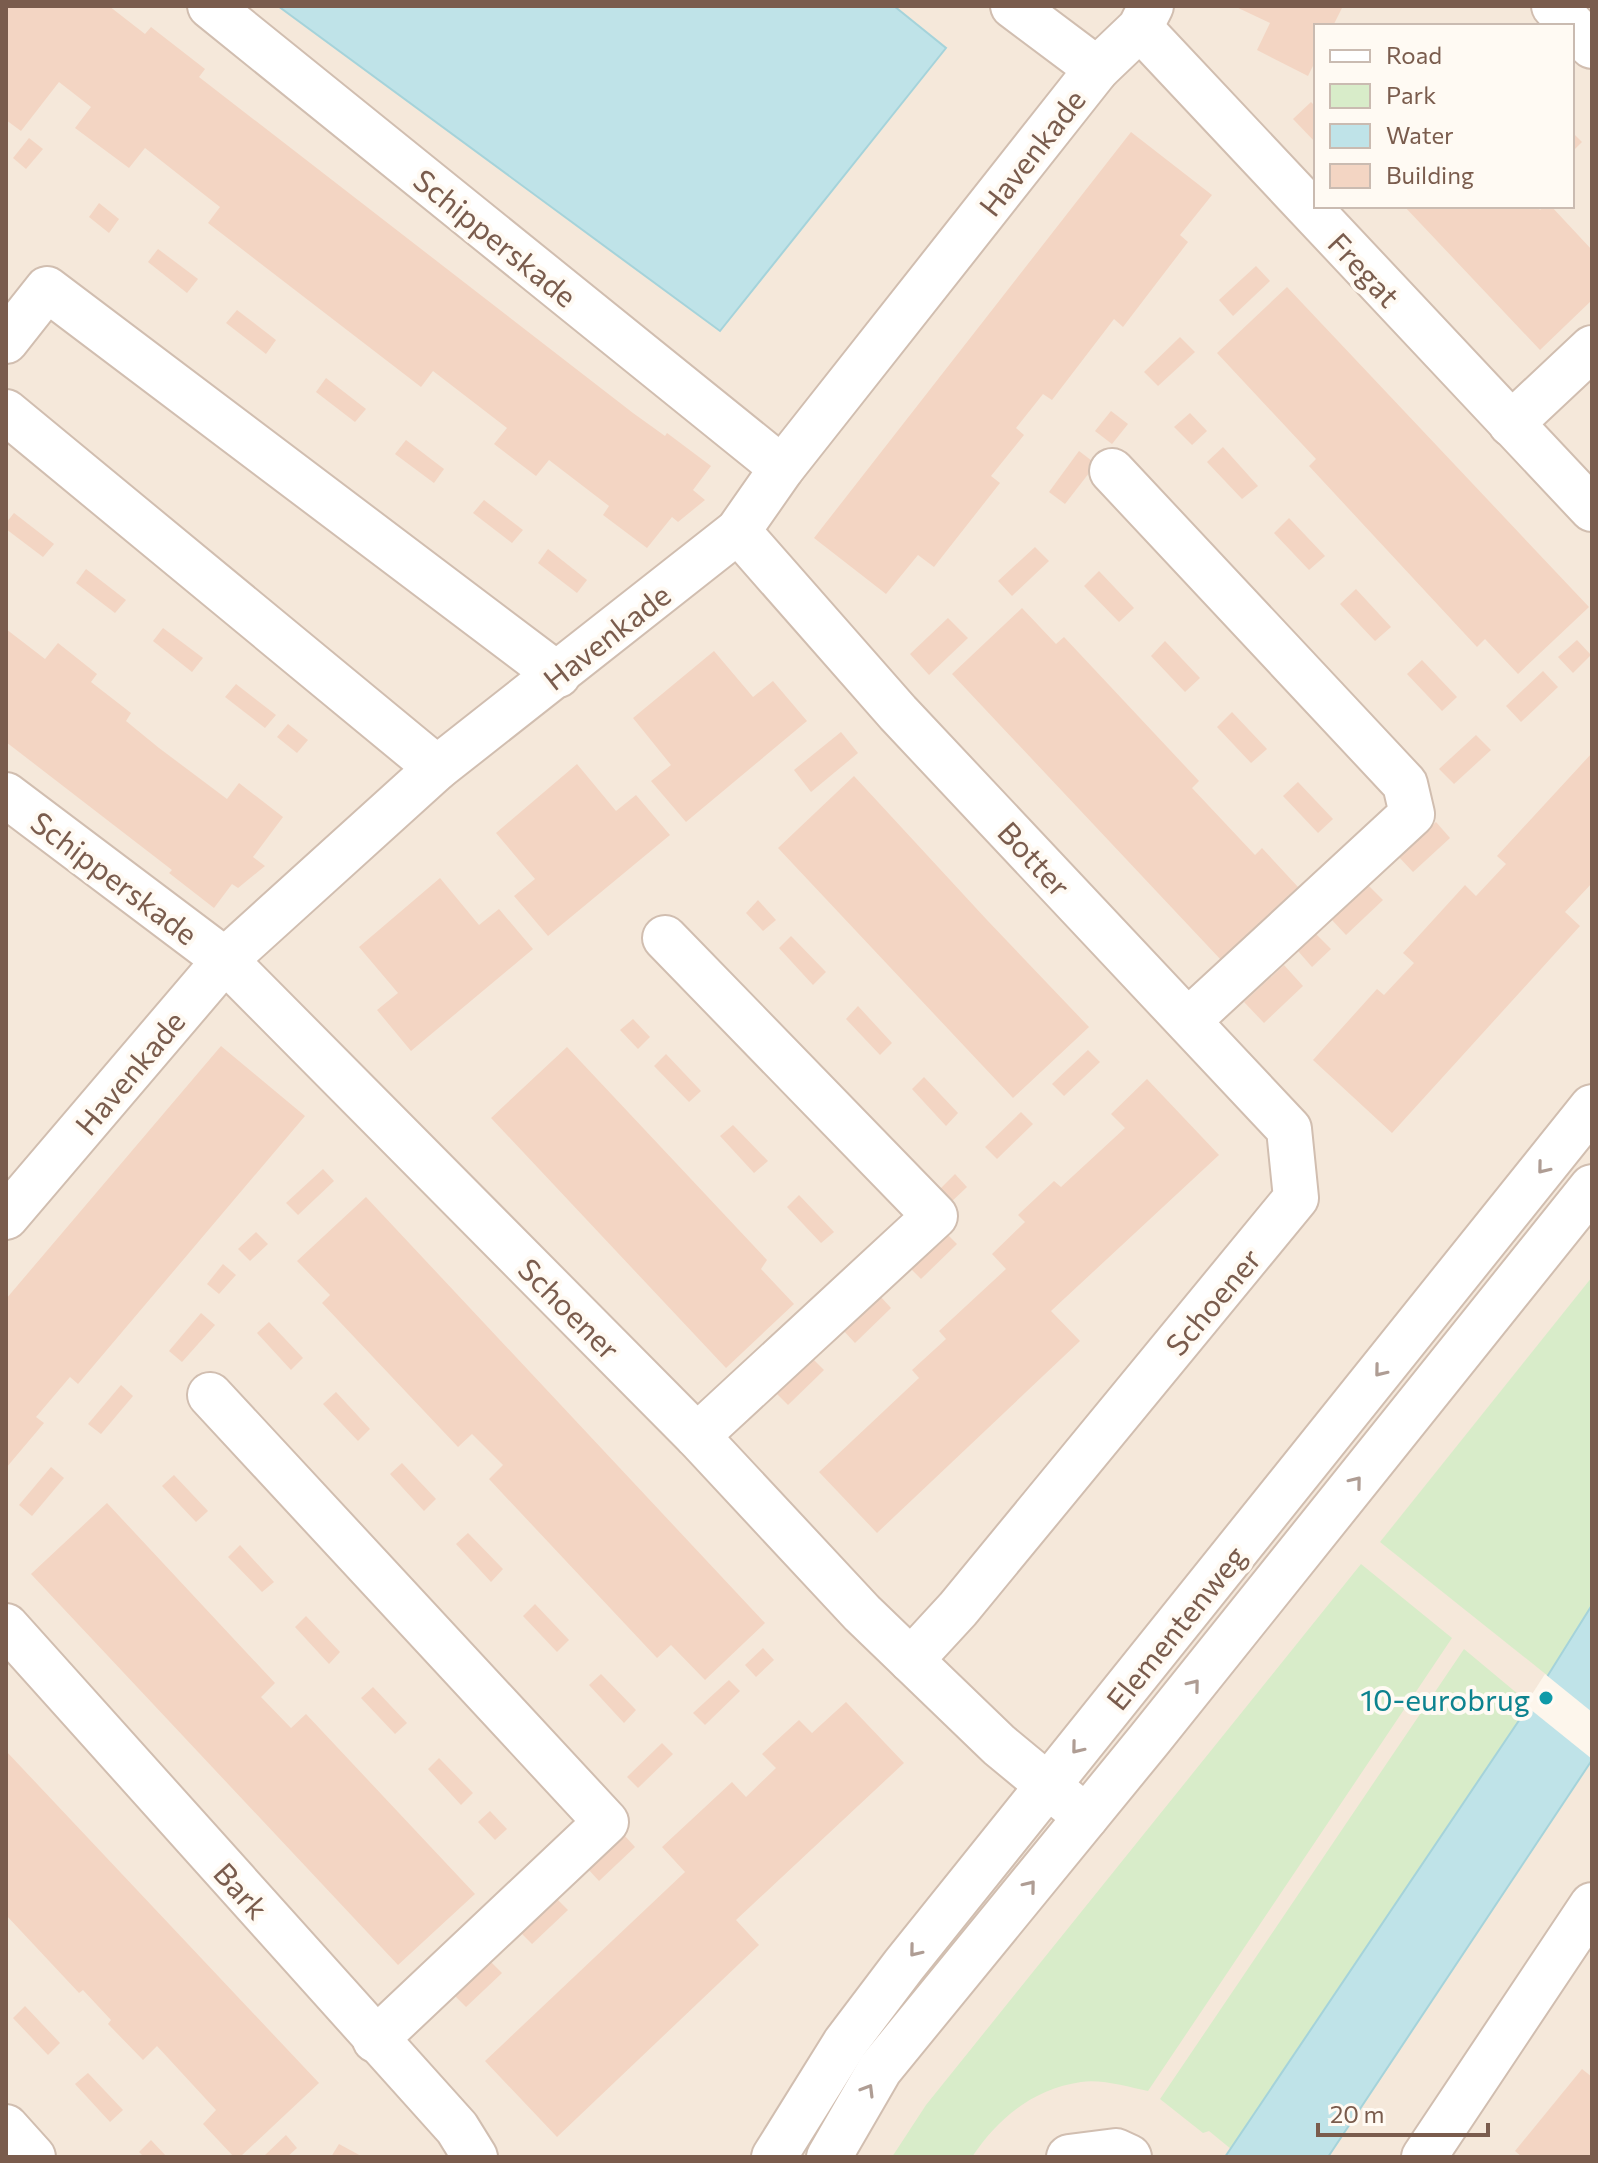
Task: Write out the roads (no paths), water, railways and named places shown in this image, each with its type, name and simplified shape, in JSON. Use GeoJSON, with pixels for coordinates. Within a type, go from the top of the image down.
{"type":"FeatureCollection","features":[{"type":"Feature","properties":{"kind":"street","name":"Schipperskade"},"geometry":{"type":"LineString","coordinates":[[210,6],[782,468]]}},
{"type":"Feature","properties":{"kind":"street"},"geometry":{"type":"LineString","coordinates":[[1013,6],[1097,69]]}},
{"type":"Feature","properties":{"kind":"street"},"geometry":{"type":"LineString","coordinates":[[1554,6],[1571,24]]}},
{"type":"Feature","properties":{"kind":"street","name":"Havenkade"},"geometry":{"type":"LineString","coordinates":[[6,1217],[225,960],[437,768],[738,531],[782,468],[1097,69],[1145,17]]}},
{"type":"Feature","properties":{"kind":"street","name":"Fregat"},"geometry":{"type":"LineString","coordinates":[[1145,17],[1314,205]]}},
{"type":"Feature","properties":{"kind":"street"},"geometry":{"type":"LineString","coordinates":[[1574,27],[1592,46]]}},
{"type":"Feature","properties":{"kind":"street","name":"Fregat"},"geometry":{"type":"LineString","coordinates":[[1317,208],[1511,424],[1592,509]]}},
{"type":"Feature","properties":{"kind":"street"},"geometry":{"type":"LineString","coordinates":[[6,341],[47,289],[558,675]]}},
{"type":"Feature","properties":{"kind":"street"},"geometry":{"type":"LineString","coordinates":[[1511,424],[1592,348]]}},
{"type":"Feature","properties":{"kind":"street"},"geometry":{"type":"LineString","coordinates":[[6,412],[437,768]]}},
{"type":"Feature","properties":{"kind":"street"},"geometry":{"type":"LineString","coordinates":[[1112,471],[1405,784],[1412,814],[1189,1020]]}},
{"type":"Feature","properties":{"kind":"street","name":"Botter"},"geometry":{"type":"LineString","coordinates":[[738,531],[898,713],[1289,1129],[1296,1198]]}},
{"type":"Feature","properties":{"kind":"street","name":"Schipperskade"},"geometry":{"type":"LineString","coordinates":[[6,795],[225,960]]}},
{"type":"Feature","properties":{"kind":"street"},"geometry":{"type":"LineString","coordinates":[[665,938],[935,1216],[697,1436]]}},
{"type":"Feature","properties":{"kind":"street","name":"Schoener"},"geometry":{"type":"LineString","coordinates":[[225,960],[697,1436],[862,1613],[999,1745],[1086,1817]]}},
{"type":"Feature","properties":{"kind":"street","name":"Elementenweg"},"geometry":{"type":"LineString","coordinates":[[774,2157],[845,2043],[904,1965],[1592,1107]]}},
{"type":"Feature","properties":{"kind":"street","name":"Elementenweg"},"geometry":{"type":"LineString","coordinates":[[829,2157],[880,2069],[1592,1187]]}},
{"type":"Feature","properties":{"kind":"street","name":"Schoener"},"geometry":{"type":"LineString","coordinates":[[911,1660],[958,1609],[1296,1198]]}},
{"type":"Feature","properties":{"kind":"street"},"geometry":{"type":"LineString","coordinates":[[210,1395],[606,1822],[375,2040]]}},
{"type":"Feature","properties":{"kind":"street","name":"Bark"},"geometry":{"type":"LineString","coordinates":[[6,1626],[457,2128],[475,2157]]}},
{"type":"Feature","properties":{"kind":"street"},"geometry":{"type":"LineString","coordinates":[[1424,2157],[1592,1905]]}},
{"type":"Feature","properties":{"kind":"street"},"geometry":{"type":"LineString","coordinates":[[6,2127],[33,2157]]}},
{"type":"Feature","properties":{"kind":"street"},"geometry":{"type":"LineString","coordinates":[[1069,2157],[1116,2151],[1129,2157]]}},
{"type":"Feature","properties":{"kind":"water"},"geometry":{"type":"Polygon","coordinates":[[[278,6],[894,6],[946,48],[720,331],[278,6]]]}},
{"type":"Feature","properties":{"kind":"water"},"geometry":{"type":"Polygon","coordinates":[[[1592,1605],[1592,1760],[1328,2157],[1225,2157],[1530,1704],[1592,1605]]]}},
{"type":"Feature","properties":{"kind":"place","name":"10-eurobrug"},"geometry":{"type":"Point","coordinates":[1546,1698]}}]}
